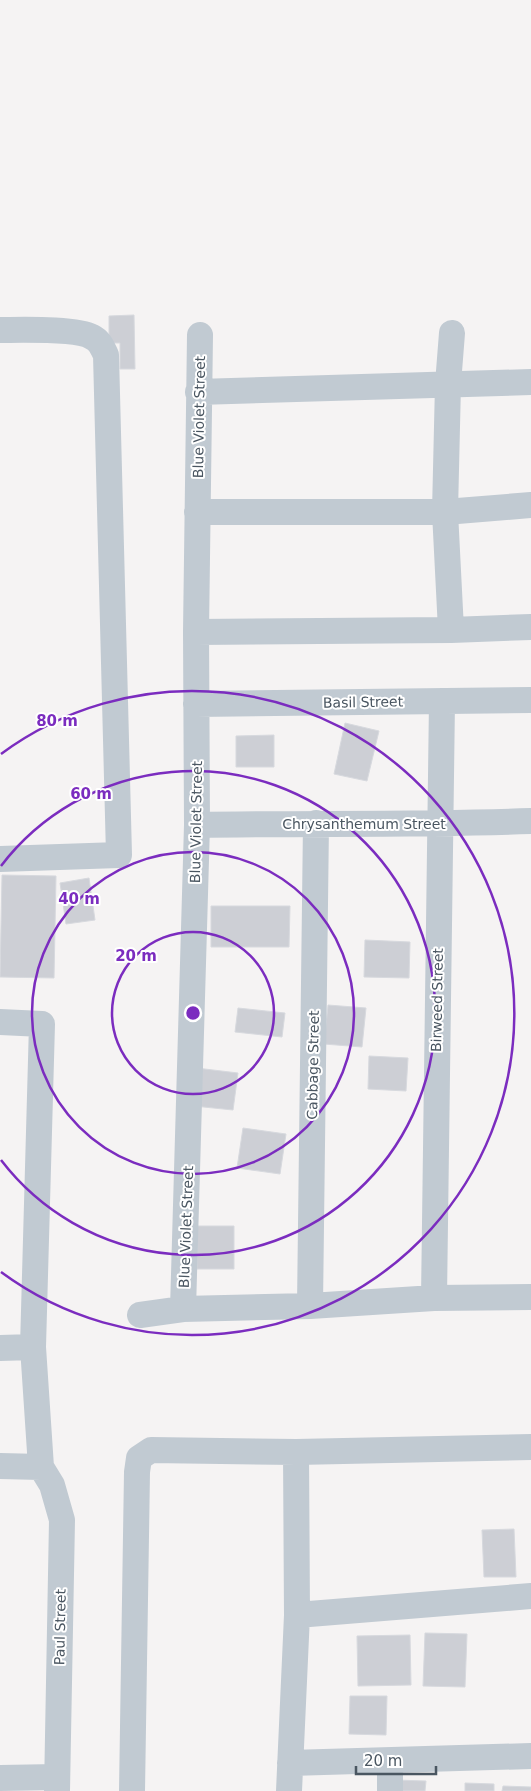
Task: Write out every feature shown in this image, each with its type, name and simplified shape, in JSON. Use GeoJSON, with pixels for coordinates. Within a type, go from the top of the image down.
{"type":"FeatureCollection","features":[{"type":"Feature","properties":{"kind":"street"},"geometry":{"type":"LineString","coordinates":[[0,330],[64,331],[90,336],[100,342],[106,354],[119,855],[0,859]]}},
{"type":"Feature","properties":{"kind":"street"},"geometry":{"type":"LineString","coordinates":[[451,630],[445,512],[448,384],[452,333]]}},
{"type":"Feature","properties":{"kind":"street","name":"Blue Violet Street"},"geometry":{"type":"LineString","coordinates":[[183,1310],[197,825],[196,632],[200,335]]}},
{"type":"Feature","properties":{"kind":"street"},"geometry":{"type":"LineString","coordinates":[[198,392],[531,382]]}},
{"type":"Feature","properties":{"kind":"street"},"geometry":{"type":"LineString","coordinates":[[197,512],[445,512],[531,505]]}},
{"type":"Feature","properties":{"kind":"street"},"geometry":{"type":"LineString","coordinates":[[196,632],[451,630],[531,627]]}},
{"type":"Feature","properties":{"kind":"street","name":"Basil Street"},"geometry":{"type":"LineString","coordinates":[[196,704],[531,700]]}},
{"type":"Feature","properties":{"kind":"street","name":"Birweed Street"},"geometry":{"type":"LineString","coordinates":[[434,1298],[442,701]]}},
{"type":"Feature","properties":{"kind":"street","name":"Chrysanthemum Street"},"geometry":{"type":"LineString","coordinates":[[197,825],[316,823],[439,824],[531,821]]}},
{"type":"Feature","properties":{"kind":"street","name":"Cabbage Street"},"geometry":{"type":"LineString","coordinates":[[310,1306],[316,823]]}},
{"type":"Feature","properties":{"kind":"street"},"geometry":{"type":"LineString","coordinates":[[0,1022],[42,1024],[33,1347],[41,1467],[0,1466]]}},
{"type":"Feature","properties":{"kind":"street"},"geometry":{"type":"LineString","coordinates":[[140,1315],[183,1310],[310,1306],[434,1298],[531,1297]]}},
{"type":"Feature","properties":{"kind":"street"},"geometry":{"type":"LineString","coordinates":[[0,1348],[33,1347]]}},
{"type":"Feature","properties":{"kind":"street"},"geometry":{"type":"LineString","coordinates":[[132,1791],[139,1458],[151,1450],[296,1452],[531,1447]]}},
{"type":"Feature","properties":{"kind":"street"},"geometry":{"type":"LineString","coordinates":[[289,1791],[297,1615],[296,1452]]}},
{"type":"Feature","properties":{"kind":"street","name":"Paul Street"},"geometry":{"type":"LineString","coordinates":[[41,1467],[52,1485],[62,1520],[57,1784]]}},
{"type":"Feature","properties":{"kind":"street"},"geometry":{"type":"LineString","coordinates":[[297,1615],[531,1596]]}},
{"type":"Feature","properties":{"kind":"street"},"geometry":{"type":"LineString","coordinates":[[290,1763],[531,1756]]}},
{"type":"Feature","properties":{"kind":"street"},"geometry":{"type":"LineString","coordinates":[[390,1761],[390,1791]]}},
{"type":"Feature","properties":{"kind":"street"},"geometry":{"type":"LineString","coordinates":[[0,1778],[57,1784]]}},
{"type":"Feature","properties":{"kind":"building"},"geometry":{"type":"Polygon","coordinates":[[[134,315],[135,369],[120,369],[120,343],[109,343],[109,316],[134,315]]]}},
{"type":"Feature","properties":{"kind":"building"},"geometry":{"type":"Polygon","coordinates":[[[345,723],[379,731],[367,781],[334,774],[345,723]]]}},
{"type":"Feature","properties":{"kind":"building"},"geometry":{"type":"Polygon","coordinates":[[[274,735],[274,767],[236,767],[236,736],[274,735]]]}},
{"type":"Feature","properties":{"kind":"building"},"geometry":{"type":"Polygon","coordinates":[[[2,875],[56,876],[54,978],[0,977],[2,875]]]}},
{"type":"Feature","properties":{"kind":"building"},"geometry":{"type":"Polygon","coordinates":[[[89,878],[95,920],[66,924],[60,883],[89,878]]]}},
{"type":"Feature","properties":{"kind":"building"},"geometry":{"type":"Polygon","coordinates":[[[211,906],[290,906],[289,947],[211,947],[211,906]]]}},
{"type":"Feature","properties":{"kind":"building"},"geometry":{"type":"Polygon","coordinates":[[[365,940],[410,942],[409,978],[364,977],[365,940]]]}},
{"type":"Feature","properties":{"kind":"building"},"geometry":{"type":"Polygon","coordinates":[[[328,1005],[366,1008],[362,1047],[324,1044],[328,1005]]]}},
{"type":"Feature","properties":{"kind":"building"},"geometry":{"type":"Polygon","coordinates":[[[238,1008],[285,1013],[282,1037],[235,1032],[238,1008]]]}},
{"type":"Feature","properties":{"kind":"building"},"geometry":{"type":"Polygon","coordinates":[[[369,1056],[408,1058],[406,1091],[368,1089],[369,1056]]]}},
{"type":"Feature","properties":{"kind":"building"},"geometry":{"type":"Polygon","coordinates":[[[188,1067],[238,1073],[233,1110],[184,1105],[188,1067]]]}},
{"type":"Feature","properties":{"kind":"building"},"geometry":{"type":"Polygon","coordinates":[[[243,1128],[286,1134],[280,1174],[237,1168],[243,1128]]]}},
{"type":"Feature","properties":{"kind":"building"},"geometry":{"type":"Polygon","coordinates":[[[197,1226],[234,1226],[234,1269],[197,1269],[197,1226]]]}},
{"type":"Feature","properties":{"kind":"building"},"geometry":{"type":"Polygon","coordinates":[[[514,1529],[516,1577],[484,1577],[482,1530],[514,1529]]]}},
{"type":"Feature","properties":{"kind":"building"},"geometry":{"type":"Polygon","coordinates":[[[425,1633],[467,1634],[465,1687],[423,1686],[425,1633]]]}},
{"type":"Feature","properties":{"kind":"building"},"geometry":{"type":"Polygon","coordinates":[[[410,1635],[411,1685],[358,1686],[357,1636],[410,1635]]]}},
{"type":"Feature","properties":{"kind":"building"},"geometry":{"type":"Polygon","coordinates":[[[350,1696],[387,1696],[386,1735],[349,1734],[350,1696]]]}},
{"type":"Feature","properties":{"kind":"building"},"geometry":{"type":"Polygon","coordinates":[[[395,1780],[426,1781],[425,1791],[395,1791],[395,1780]]]}},
{"type":"Feature","properties":{"kind":"building"},"geometry":{"type":"Polygon","coordinates":[[[465,1783],[494,1784],[494,1791],[465,1791],[465,1783]]]}},
{"type":"Feature","properties":{"kind":"building"},"geometry":{"type":"Polygon","coordinates":[[[503,1786],[531,1787],[531,1791],[502,1791],[503,1786]]]}}]}
